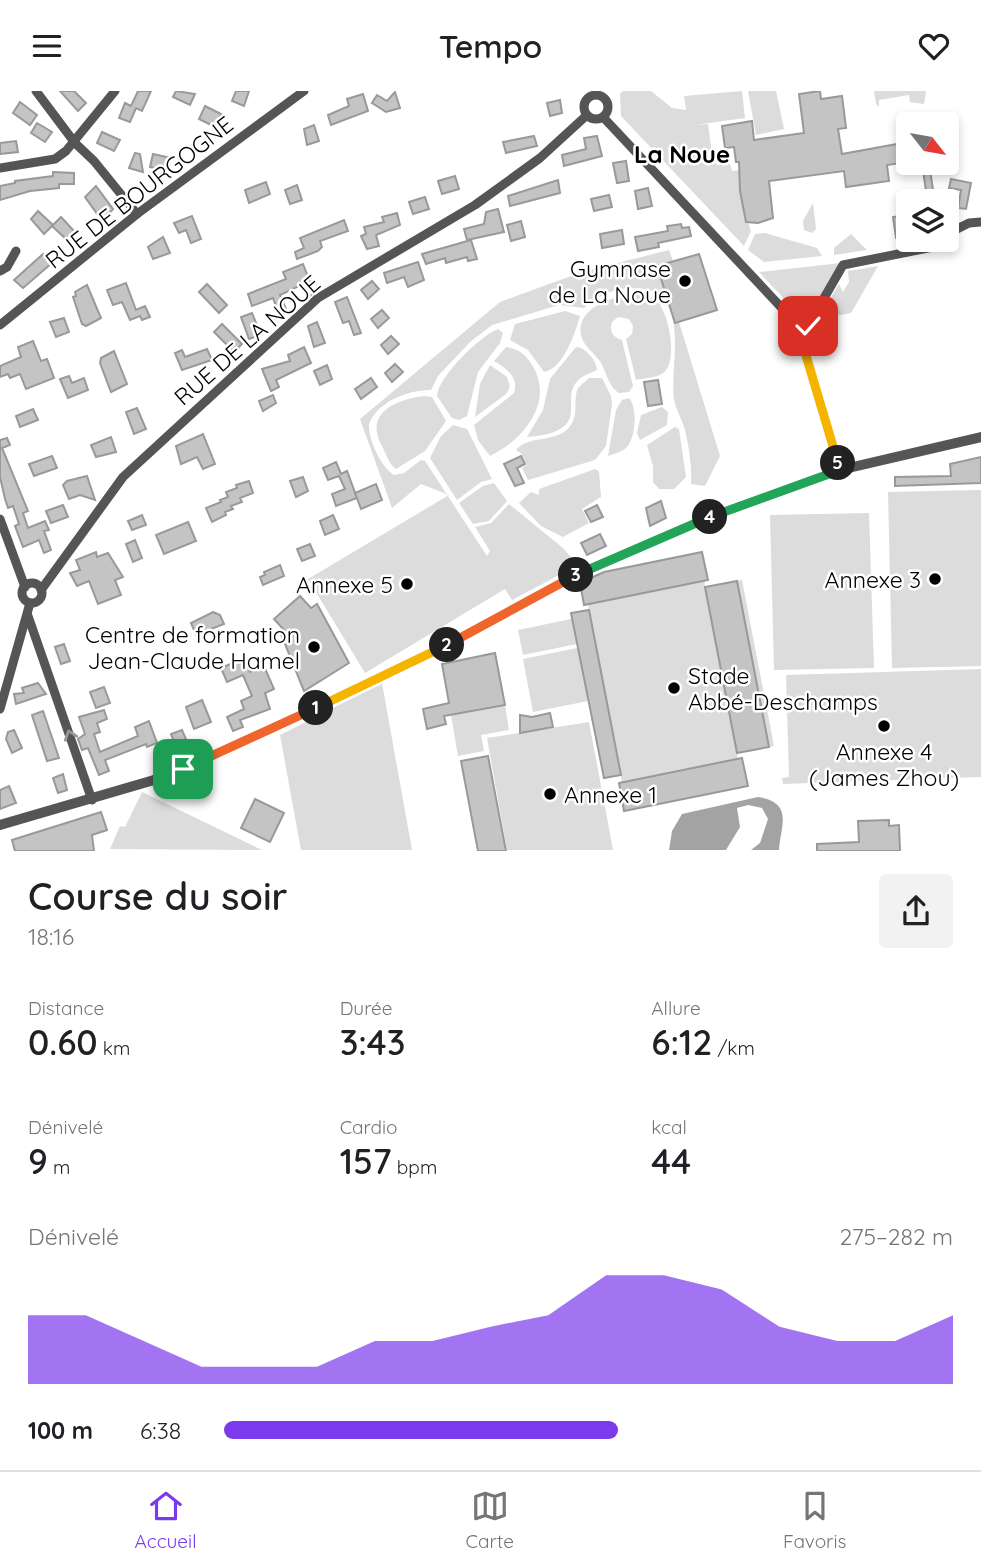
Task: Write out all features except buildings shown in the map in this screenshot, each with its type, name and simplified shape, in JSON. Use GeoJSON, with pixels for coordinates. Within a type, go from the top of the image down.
{"type":"FeatureCollection","features":[{"type":"Feature","properties":{"kind":"street"},"geometry":{"type":"LineString","coordinates":[[36,91],[75,143],[94,161],[137,214]]}},
{"type":"Feature","properties":{"kind":"street"},"geometry":{"type":"LineString","coordinates":[[0,169],[55,159],[75,143],[115,91]]}},
{"type":"Feature","properties":{"kind":"street","name":"RUE DE BOURGOGNE"},"geometry":{"type":"LineString","coordinates":[[0,325],[137,214],[304,91]]}},
{"type":"Feature","properties":{"kind":"street"},"geometry":{"type":"LineString","coordinates":[[590,93],[608,94],[609,107],[603,117],[591,118],[586,115],[584,104],[590,93]]}},
{"type":"Feature","properties":{"kind":"street","name":"RUE DE LA NOUE"},"geometry":{"type":"LineString","coordinates":[[41,590],[123,477],[318,298],[475,205],[540,158],[586,115]]}},
{"type":"Feature","properties":{"kind":"street"},"geometry":{"type":"LineString","coordinates":[[603,117],[793,321],[799,332],[840,470]]}},
{"type":"Feature","properties":{"kind":"street"},"geometry":{"type":"LineString","coordinates":[[959,228],[969,223],[981,222]]}},
{"type":"Feature","properties":{"kind":"street"},"geometry":{"type":"LineString","coordinates":[[0,271],[7,267],[16,251]]}},
{"type":"Feature","properties":{"kind":"street"},"geometry":{"type":"LineString","coordinates":[[799,332],[808,326],[843,265],[908,252]]}},
{"type":"Feature","properties":{"kind":"street"},"geometry":{"type":"LineString","coordinates":[[0,825],[92,800],[222,753],[462,637],[606,561],[693,523],[840,470],[981,436]]}},
{"type":"Feature","properties":{"kind":"street"},"geometry":{"type":"LineString","coordinates":[[0,519],[24,586],[22,596],[30,603]]}},
{"type":"Feature","properties":{"kind":"street"},"geometry":{"type":"LineString","coordinates":[[24,586],[32,583],[41,590],[40,599],[30,603]]}},
{"type":"Feature","properties":{"kind":"street"},"geometry":{"type":"LineString","coordinates":[[0,709],[30,603]]}},
{"type":"Feature","properties":{"kind":"street"},"geometry":{"type":"LineString","coordinates":[[28,616],[92,800]]}},
{"type":"Feature","properties":{"kind":"shaded area"},"geometry":{"type":"Polygon","coordinates":[[[623,91],[651,91],[672,108],[686,110],[684,96],[742,91],[745,118],[695,125],[708,124],[713,161],[718,165],[730,164],[732,171],[739,170],[742,204],[751,231],[744,246],[621,116],[620,94],[623,91]]]}},
{"type":"Feature","properties":{"kind":"shaded area"},"geometry":{"type":"Polygon","coordinates":[[[748,91],[776,91],[784,129],[756,135],[748,91]]]}},
{"type":"Feature","properties":{"kind":"shaded area"},"geometry":{"type":"Polygon","coordinates":[[[874,91],[926,91],[924,104],[910,102],[909,95],[879,100],[879,107],[874,91]]]}},
{"type":"Feature","properties":{"kind":"shaded area"},"geometry":{"type":"Polygon","coordinates":[[[813,203],[816,229],[812,233],[804,230],[803,221],[813,203]]]}},
{"type":"Feature","properties":{"kind":"shaded area"},"geometry":{"type":"Polygon","coordinates":[[[765,233],[817,248],[822,256],[764,262],[748,250],[755,234],[765,233]]]}},
{"type":"Feature","properties":{"kind":"shaded area"},"geometry":{"type":"Polygon","coordinates":[[[851,234],[867,250],[834,255],[834,248],[851,234]]]}},
{"type":"Feature","properties":{"kind":"shaded area"},"geometry":{"type":"Polygon","coordinates":[[[669,250],[673,261],[657,267],[675,322],[679,322],[720,456],[705,486],[691,484],[691,463],[684,426],[674,399],[675,348],[671,313],[664,300],[652,291],[633,288],[607,293],[584,308],[559,305],[492,325],[470,342],[438,376],[431,390],[395,398],[379,409],[369,424],[369,430],[384,466],[394,475],[404,473],[421,460],[425,461],[447,494],[421,484],[392,508],[360,419],[500,302],[582,272],[669,250]]]}},
{"type":"Feature","properties":{"kind":"shaded area"},"geometry":{"type":"Polygon","coordinates":[[[841,263],[807,323],[759,272],[841,263]]]}},
{"type":"Feature","properties":{"kind":"shaded area"},"geometry":{"type":"Polygon","coordinates":[[[878,266],[851,313],[818,319],[839,284],[843,292],[849,282],[848,271],[878,266]]]}},
{"type":"Feature","properties":{"kind":"shaded area"},"geometry":{"type":"Polygon","coordinates":[[[635,294],[652,297],[661,306],[668,325],[670,359],[663,373],[636,380],[626,339],[632,334],[633,326],[629,319],[618,317],[612,322],[611,331],[616,338],[622,340],[633,386],[629,392],[619,393],[612,386],[599,360],[583,341],[581,328],[589,311],[597,305],[617,297],[635,294]]]}},
{"type":"Feature","properties":{"kind":"shaded area"},"geometry":{"type":"Polygon","coordinates":[[[565,311],[580,316],[575,331],[563,357],[544,372],[528,350],[510,340],[515,324],[565,311]]]}},
{"type":"Feature","properties":{"kind":"shaded area"},"geometry":{"type":"Polygon","coordinates":[[[498,329],[503,333],[500,343],[478,372],[467,416],[459,420],[452,418],[437,396],[439,388],[461,358],[498,329]]]}},
{"type":"Feature","properties":{"kind":"shaded area"},"geometry":{"type":"Polygon","coordinates":[[[506,347],[525,355],[530,361],[540,392],[538,405],[524,430],[503,449],[490,456],[478,440],[474,425],[514,393],[513,378],[494,361],[506,347]]]}},
{"type":"Feature","properties":{"kind":"shaded area"},"geometry":{"type":"Polygon","coordinates":[[[576,347],[590,355],[597,370],[582,377],[573,387],[571,412],[566,424],[555,432],[527,437],[543,410],[550,379],[576,347]]]}},
{"type":"Feature","properties":{"kind":"shaded area"},"geometry":{"type":"Polygon","coordinates":[[[490,365],[507,377],[510,387],[506,394],[475,417],[480,384],[490,365]]]}},
{"type":"Feature","properties":{"kind":"shaded area"},"geometry":{"type":"Polygon","coordinates":[[[589,378],[602,378],[611,396],[606,446],[595,460],[528,480],[522,468],[527,465],[521,453],[516,450],[529,442],[554,436],[568,428],[574,417],[578,388],[589,378]]]}},
{"type":"Feature","properties":{"kind":"shaded area"},"geometry":{"type":"Polygon","coordinates":[[[424,396],[432,397],[446,421],[425,451],[396,469],[388,459],[377,435],[380,417],[393,405],[424,396]]]}},
{"type":"Feature","properties":{"kind":"shaded area"},"geometry":{"type":"Polygon","coordinates":[[[629,398],[635,416],[632,439],[625,449],[608,456],[616,410],[622,400],[629,398]]]}},
{"type":"Feature","properties":{"kind":"shaded area"},"geometry":{"type":"Polygon","coordinates":[[[662,407],[668,412],[667,425],[640,440],[637,433],[641,415],[662,407]]]}},
{"type":"Feature","properties":{"kind":"shaded area"},"geometry":{"type":"Polygon","coordinates":[[[453,425],[467,429],[492,479],[481,482],[457,500],[430,458],[441,436],[453,425]]]}},
{"type":"Feature","properties":{"kind":"shaded area"},"geometry":{"type":"Polygon","coordinates":[[[675,427],[679,429],[686,477],[674,489],[659,489],[653,482],[653,466],[647,445],[675,427]]]}},
{"type":"Feature","properties":{"kind":"shaded area"},"geometry":{"type":"Polygon","coordinates":[[[595,469],[599,471],[601,497],[582,509],[589,523],[563,537],[541,526],[519,503],[531,492],[539,495],[539,489],[595,469]]]}},
{"type":"Feature","properties":{"kind":"shaded area"},"geometry":{"type":"Polygon","coordinates":[[[494,483],[507,501],[489,521],[473,524],[459,503],[483,486],[494,483]]]}},
{"type":"Feature","properties":{"kind":"shaded area","name":"Annexe 3"},"geometry":{"type":"Polygon","coordinates":[[[981,490],[981,666],[892,668],[888,492],[981,490]]]}},
{"type":"Feature","properties":{"kind":"shaded area","name":"Annexe 5"},"geometry":{"type":"Polygon","coordinates":[[[448,496],[487,556],[490,551],[475,527],[491,523],[509,504],[563,548],[578,565],[512,600],[505,589],[365,673],[308,579],[448,496]]]}},
{"type":"Feature","properties":{"kind":"shaded area"},"geometry":{"type":"Polygon","coordinates":[[[869,513],[874,668],[774,670],[770,515],[869,513]]]}},
{"type":"Feature","properties":{"kind":"shaded area","name":"Stade Abbé-Deschamps"},"geometry":{"type":"Polygon","coordinates":[[[702,552],[705,587],[742,580],[774,746],[737,753],[739,764],[743,764],[748,786],[624,811],[621,775],[604,778],[588,701],[533,712],[523,659],[577,648],[577,644],[523,655],[518,630],[571,619],[571,613],[589,610],[587,599],[583,599],[578,577],[702,552]]]}},
{"type":"Feature","properties":{"kind":"shaded area","name":"Annexe 4 (James Zhou)"},"geometry":{"type":"Polygon","coordinates":[[[981,669],[981,777],[783,784],[782,778],[789,777],[786,675],[981,669]]]}},
{"type":"Feature","properties":{"kind":"shaded area"},"geometry":{"type":"Polygon","coordinates":[[[382,683],[412,850],[301,850],[280,735],[382,683]]]}},
{"type":"Feature","properties":{"kind":"shaded area"},"geometry":{"type":"Polygon","coordinates":[[[505,705],[509,730],[481,735],[484,751],[458,756],[451,715],[505,705]]]}},
{"type":"Feature","properties":{"kind":"shaded area","name":"Annexe 1"},"geometry":{"type":"Polygon","coordinates":[[[589,722],[613,850],[507,850],[487,738],[589,722]]]}},
{"type":"Feature","properties":{"kind":"shaded area"},"geometry":{"type":"Polygon","coordinates":[[[142,792],[262,850],[110,849],[120,826],[125,827],[142,792]]]}},
{"type":"Feature","properties":{"kind":"shaded area"},"geometry":{"type":"Polygon","coordinates":[[[758,797],[770,800],[781,810],[783,825],[779,850],[751,850],[760,843],[768,819],[762,808],[748,805],[737,808],[740,827],[726,850],[669,850],[672,831],[682,814],[758,797]]]}},
{"type":"Feature","properties":{"kind":"place","name":"Gymnase de La Noue"},"geometry":{"type":"Point","coordinates":[685,281]}},
{"type":"Feature","properties":{"kind":"place","name":"Annexe 3"},"geometry":{"type":"Point","coordinates":[935,579]}},
{"type":"Feature","properties":{"kind":"place","name":"Annexe 5"},"geometry":{"type":"Point","coordinates":[407,584]}},
{"type":"Feature","properties":{"kind":"place","name":"Centre de formation Jean-Claude Hamel"},"geometry":{"type":"Point","coordinates":[314,647]}},
{"type":"Feature","properties":{"kind":"place","name":"Stade Abbé-Deschamps"},"geometry":{"type":"Point","coordinates":[674,688]}},
{"type":"Feature","properties":{"kind":"place","name":"Annexe 4 (James Zhou)"},"geometry":{"type":"Point","coordinates":[884,726]}},
{"type":"Feature","properties":{"kind":"place","name":"Annexe 1"},"geometry":{"type":"Point","coordinates":[550,794]}},
{"type":"Feature","properties":{"kind":"district","name":"La Noue"},"geometry":{"type":"Point","coordinates":[682,154]}},
{"type":"Feature","properties":{"kind":"route"},"geometry":{"type":"LineString","coordinates":[[183,769],[222,753],[493,622],[542,592],[586,570],[693,523],[840,470],[799,332],[808,326]]}}]}
